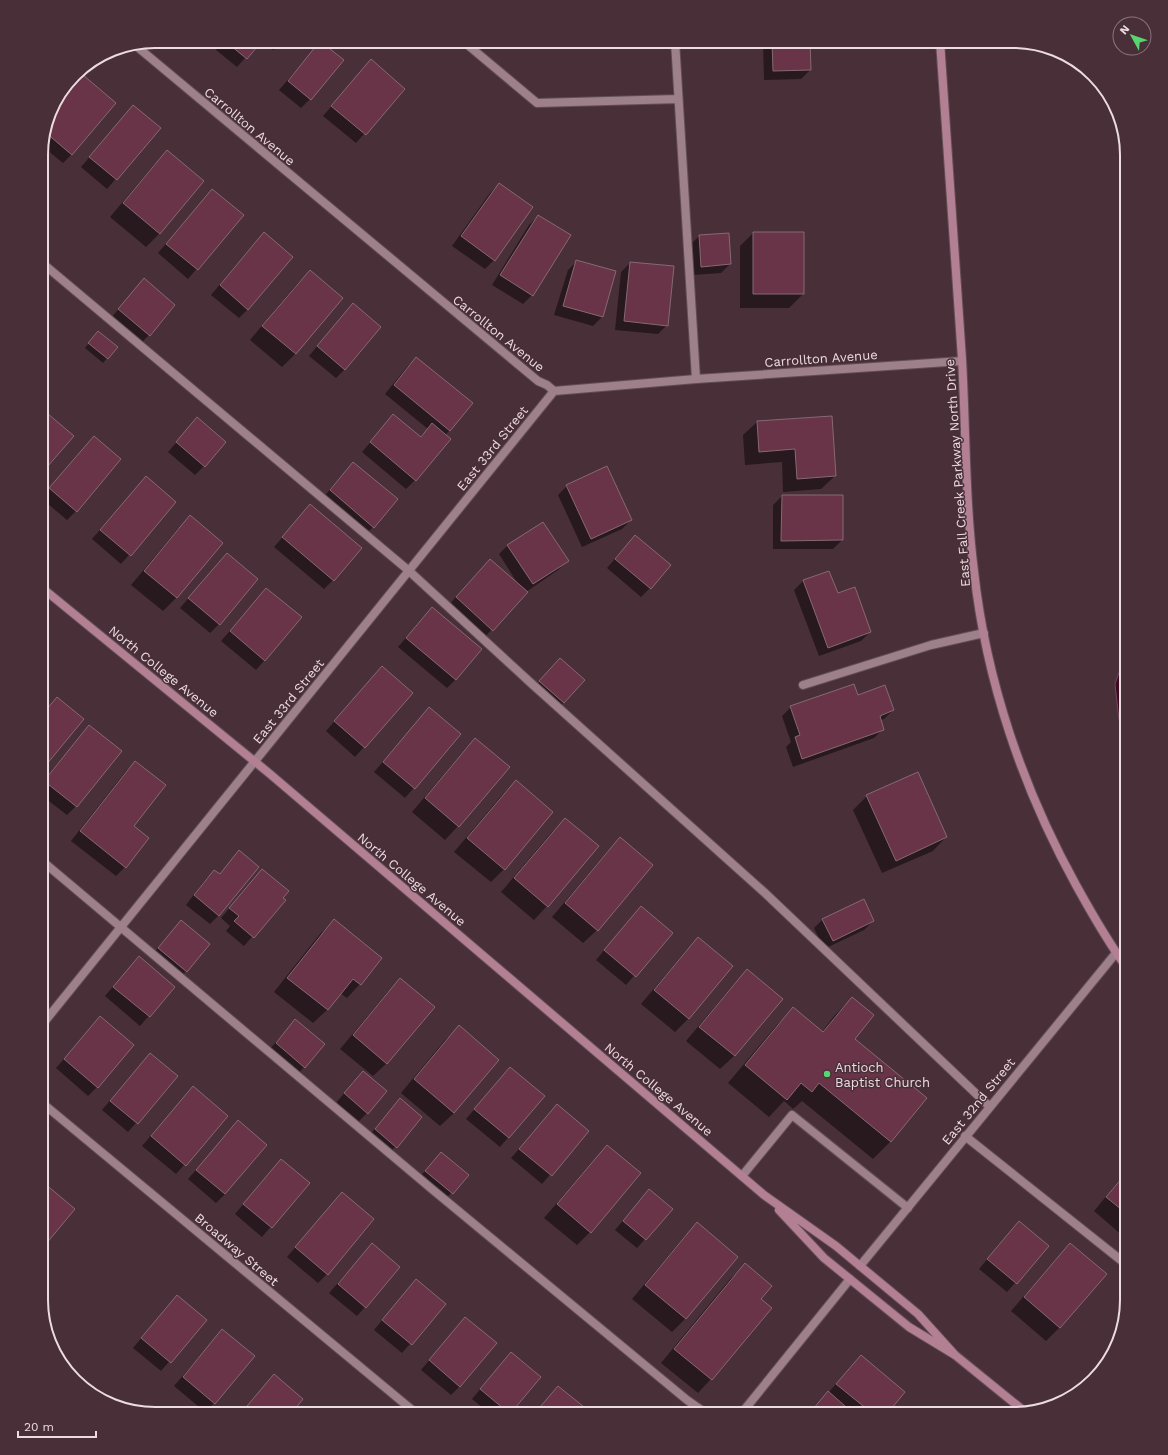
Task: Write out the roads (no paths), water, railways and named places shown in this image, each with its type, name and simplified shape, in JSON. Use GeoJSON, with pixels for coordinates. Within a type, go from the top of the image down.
{"type":"FeatureCollection","features":[{"type":"Feature","properties":{"kind":"main road","name":"East Fall Creek Parkway North Drive"},"geometry":{"type":"LineString","coordinates":[[940,48],[962,362],[971,550],[979,609],[1004,715],[1028,784],[1063,861],[1086,903],[1120,958]]}},
{"type":"Feature","properties":{"kind":"main road","name":"North College Avenue"},"geometry":{"type":"LineString","coordinates":[[48,593],[255,761],[764,1195],[836,1246],[918,1314],[955,1355]]}},
{"type":"Feature","properties":{"kind":"main road","name":"North College Avenue"},"geometry":{"type":"LineString","coordinates":[[764,1195],[824,1258],[908,1327],[955,1355],[1019,1407]]}},
{"type":"Feature","properties":{"kind":"street"},"geometry":{"type":"LineString","coordinates":[[471,48],[537,103],[678,99]]}},
{"type":"Feature","properties":{"kind":"street"},"geometry":{"type":"LineString","coordinates":[[675,48],[696,379]]}},
{"type":"Feature","properties":{"kind":"street","name":"Carrollton Avenue"},"geometry":{"type":"LineString","coordinates":[[140,49],[538,381],[547,385],[554,391],[696,379],[962,362]]}},
{"type":"Feature","properties":{"kind":"street"},"geometry":{"type":"LineString","coordinates":[[48,268],[408,570],[532,684],[765,893],[989,1106]]}},
{"type":"Feature","properties":{"kind":"street","name":"East 33rd Street"},"geometry":{"type":"LineString","coordinates":[[48,1017],[554,391]]}},
{"type":"Feature","properties":{"kind":"street"},"geometry":{"type":"LineString","coordinates":[[802,685],[931,645],[984,633]]}},
{"type":"Feature","properties":{"kind":"street"},"geometry":{"type":"LineString","coordinates":[[48,866],[433,1190],[697,1407]]}},
{"type":"Feature","properties":{"kind":"street","name":"East 32nd Street"},"geometry":{"type":"LineString","coordinates":[[860,1266],[989,1106],[1116,953]]}},
{"type":"Feature","properties":{"kind":"street","name":"Broadway Street"},"geometry":{"type":"LineString","coordinates":[[48,1108],[409,1407]]}},
{"type":"Feature","properties":{"kind":"street"},"geometry":{"type":"LineString","coordinates":[[742,1176],[792,1114],[908,1208]]}},
{"type":"Feature","properties":{"kind":"street"},"geometry":{"type":"LineString","coordinates":[[965,1136],[1120,1259]]}},
{"type":"Feature","properties":{"kind":"street"},"geometry":{"type":"LineString","coordinates":[[747,1407],[850,1279]]}},
{"type":"Feature","properties":{"kind":"place","name":"Antioch Baptist Church"},"geometry":{"type":"Point","coordinates":[827,1074]}}]}
